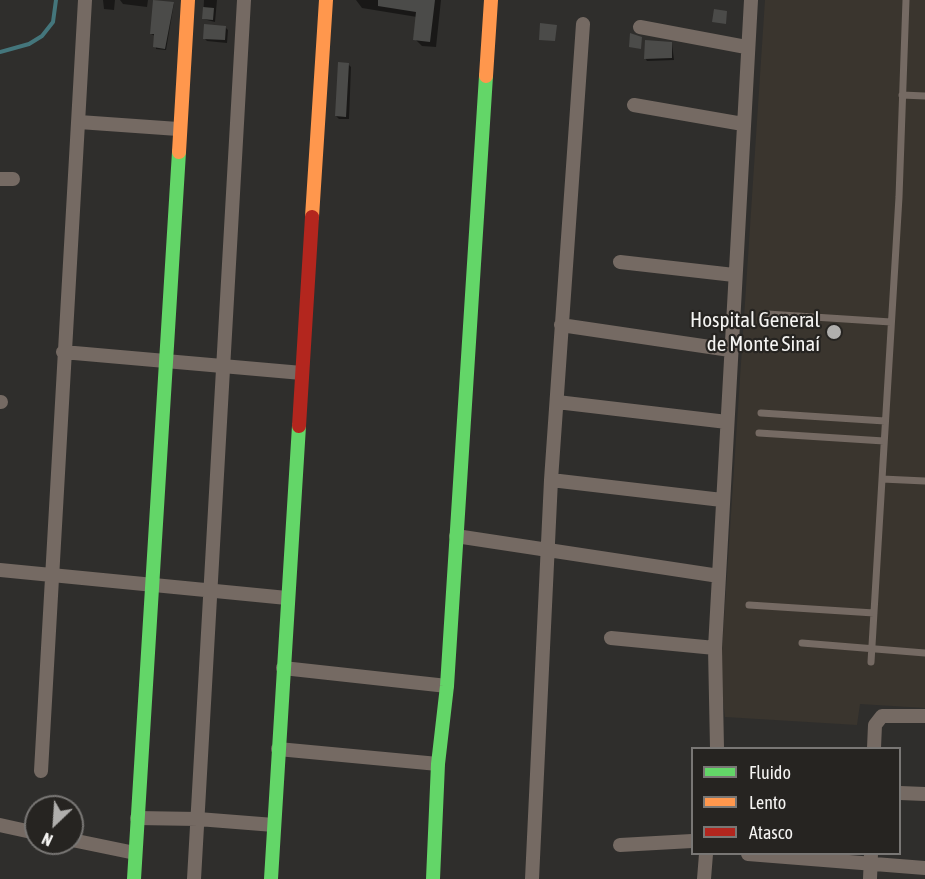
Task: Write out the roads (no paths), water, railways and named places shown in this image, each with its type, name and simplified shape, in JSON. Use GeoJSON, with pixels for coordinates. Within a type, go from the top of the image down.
{"type":"FeatureCollection","features":[{"type":"Feature","properties":{"kind":"street"},"geometry":{"type":"LineString","coordinates":[[41,771],[63,352],[85,0]]}},
{"type":"Feature","properties":{"kind":"street"},"geometry":{"type":"LineString","coordinates":[[134,879],[178,129],[188,0]]}},
{"type":"Feature","properties":{"kind":"street"},"geometry":{"type":"LineString","coordinates":[[194,879],[244,0]]}},
{"type":"Feature","properties":{"kind":"street"},"geometry":{"type":"LineString","coordinates":[[271,879],[286,598],[326,0]]}},
{"type":"Feature","properties":{"kind":"street"},"geometry":{"type":"LineString","coordinates":[[434,879],[438,764],[447,686],[491,0]]}},
{"type":"Feature","properties":{"kind":"street"},"geometry":{"type":"LineString","coordinates":[[717,747],[715,648],[718,576],[742,124],[751,0]]}},
{"type":"Feature","properties":{"kind":"street"},"geometry":{"type":"LineString","coordinates":[[532,879],[551,480],[583,24]]}},
{"type":"Feature","properties":{"kind":"street"},"geometry":{"type":"LineString","coordinates":[[639,27],[747,47]]}},
{"type":"Feature","properties":{"kind":"street"},"geometry":{"type":"LineString","coordinates":[[634,105],[742,124]]}},
{"type":"Feature","properties":{"kind":"street"},"geometry":{"type":"LineString","coordinates":[[79,122],[178,129]]}},
{"type":"Feature","properties":{"kind":"street"},"geometry":{"type":"LineString","coordinates":[[620,262],[734,275]]}},
{"type":"Feature","properties":{"kind":"street"},"geometry":{"type":"LineString","coordinates":[[561,325],[730,350]]}},
{"type":"Feature","properties":{"kind":"street"},"geometry":{"type":"LineString","coordinates":[[63,352],[302,373]]}},
{"type":"Feature","properties":{"kind":"street"},"geometry":{"type":"LineString","coordinates":[[557,402],[727,422]]}},
{"type":"Feature","properties":{"kind":"street"},"geometry":{"type":"LineString","coordinates":[[551,480],[722,500]]}},
{"type":"Feature","properties":{"kind":"street"},"geometry":{"type":"LineString","coordinates":[[456,536],[718,576]]}},
{"type":"Feature","properties":{"kind":"street"},"geometry":{"type":"LineString","coordinates":[[0,570],[286,598]]}},
{"type":"Feature","properties":{"kind":"street"},"geometry":{"type":"LineString","coordinates":[[611,638],[715,648]]}},
{"type":"Feature","properties":{"kind":"street"},"geometry":{"type":"LineString","coordinates":[[283,668],[447,686]]}},
{"type":"Feature","properties":{"kind":"street"},"geometry":{"type":"LineString","coordinates":[[874,747],[875,725],[882,716],[925,716]]}},
{"type":"Feature","properties":{"kind":"street"},"geometry":{"type":"LineString","coordinates":[[278,749],[438,764]]}},
{"type":"Feature","properties":{"kind":"street"},"geometry":{"type":"LineString","coordinates":[[901,793],[925,794]]}},
{"type":"Feature","properties":{"kind":"street"},"geometry":{"type":"LineString","coordinates":[[137,818],[198,819],[274,825]]}},
{"type":"Feature","properties":{"kind":"street"},"geometry":{"type":"LineString","coordinates":[[0,825],[24,830]]}},
{"type":"Feature","properties":{"kind":"street"},"geometry":{"type":"LineString","coordinates":[[620,845],[691,841]]}},
{"type":"Feature","properties":{"kind":"street"},"geometry":{"type":"LineString","coordinates":[[84,842],[135,853]]}},
{"type":"Feature","properties":{"kind":"street"},"geometry":{"type":"LineString","coordinates":[[704,879],[706,855]]}},
{"type":"Feature","properties":{"kind":"street"},"geometry":{"type":"LineString","coordinates":[[773,855],[871,859],[925,868]]}},
{"type":"Feature","properties":{"kind":"street"},"geometry":{"type":"LineString","coordinates":[[870,879],[871,859]]}},
{"type":"Feature","properties":{"kind":"lane"},"geometry":{"type":"LineString","coordinates":[[871,662],[891,322],[906,0]]}},
{"type":"Feature","properties":{"kind":"lane"},"geometry":{"type":"LineString","coordinates":[[902,95],[925,96]]}},
{"type":"Feature","properties":{"kind":"lane"},"geometry":{"type":"LineString","coordinates":[[767,314],[891,322]]}},
{"type":"Feature","properties":{"kind":"lane"},"geometry":{"type":"LineString","coordinates":[[760,413],[885,421]]}},
{"type":"Feature","properties":{"kind":"lane"},"geometry":{"type":"LineString","coordinates":[[759,433],[884,441]]}},
{"type":"Feature","properties":{"kind":"lane"},"geometry":{"type":"LineString","coordinates":[[882,479],[925,482]]}},
{"type":"Feature","properties":{"kind":"lane"},"geometry":{"type":"LineString","coordinates":[[749,604],[874,613]]}},
{"type":"Feature","properties":{"kind":"lane"},"geometry":{"type":"LineString","coordinates":[[802,643],[925,652]]}},
{"type":"Feature","properties":{"kind":"waterway"},"geometry":{"type":"LineString","coordinates":[[0,52],[29,44],[42,36],[53,22],[56,0]]}},
{"type":"Feature","properties":{"kind":"place","name":"Hospital General de Monte Sinaí"},"geometry":{"type":"Point","coordinates":[834,332]}}]}
